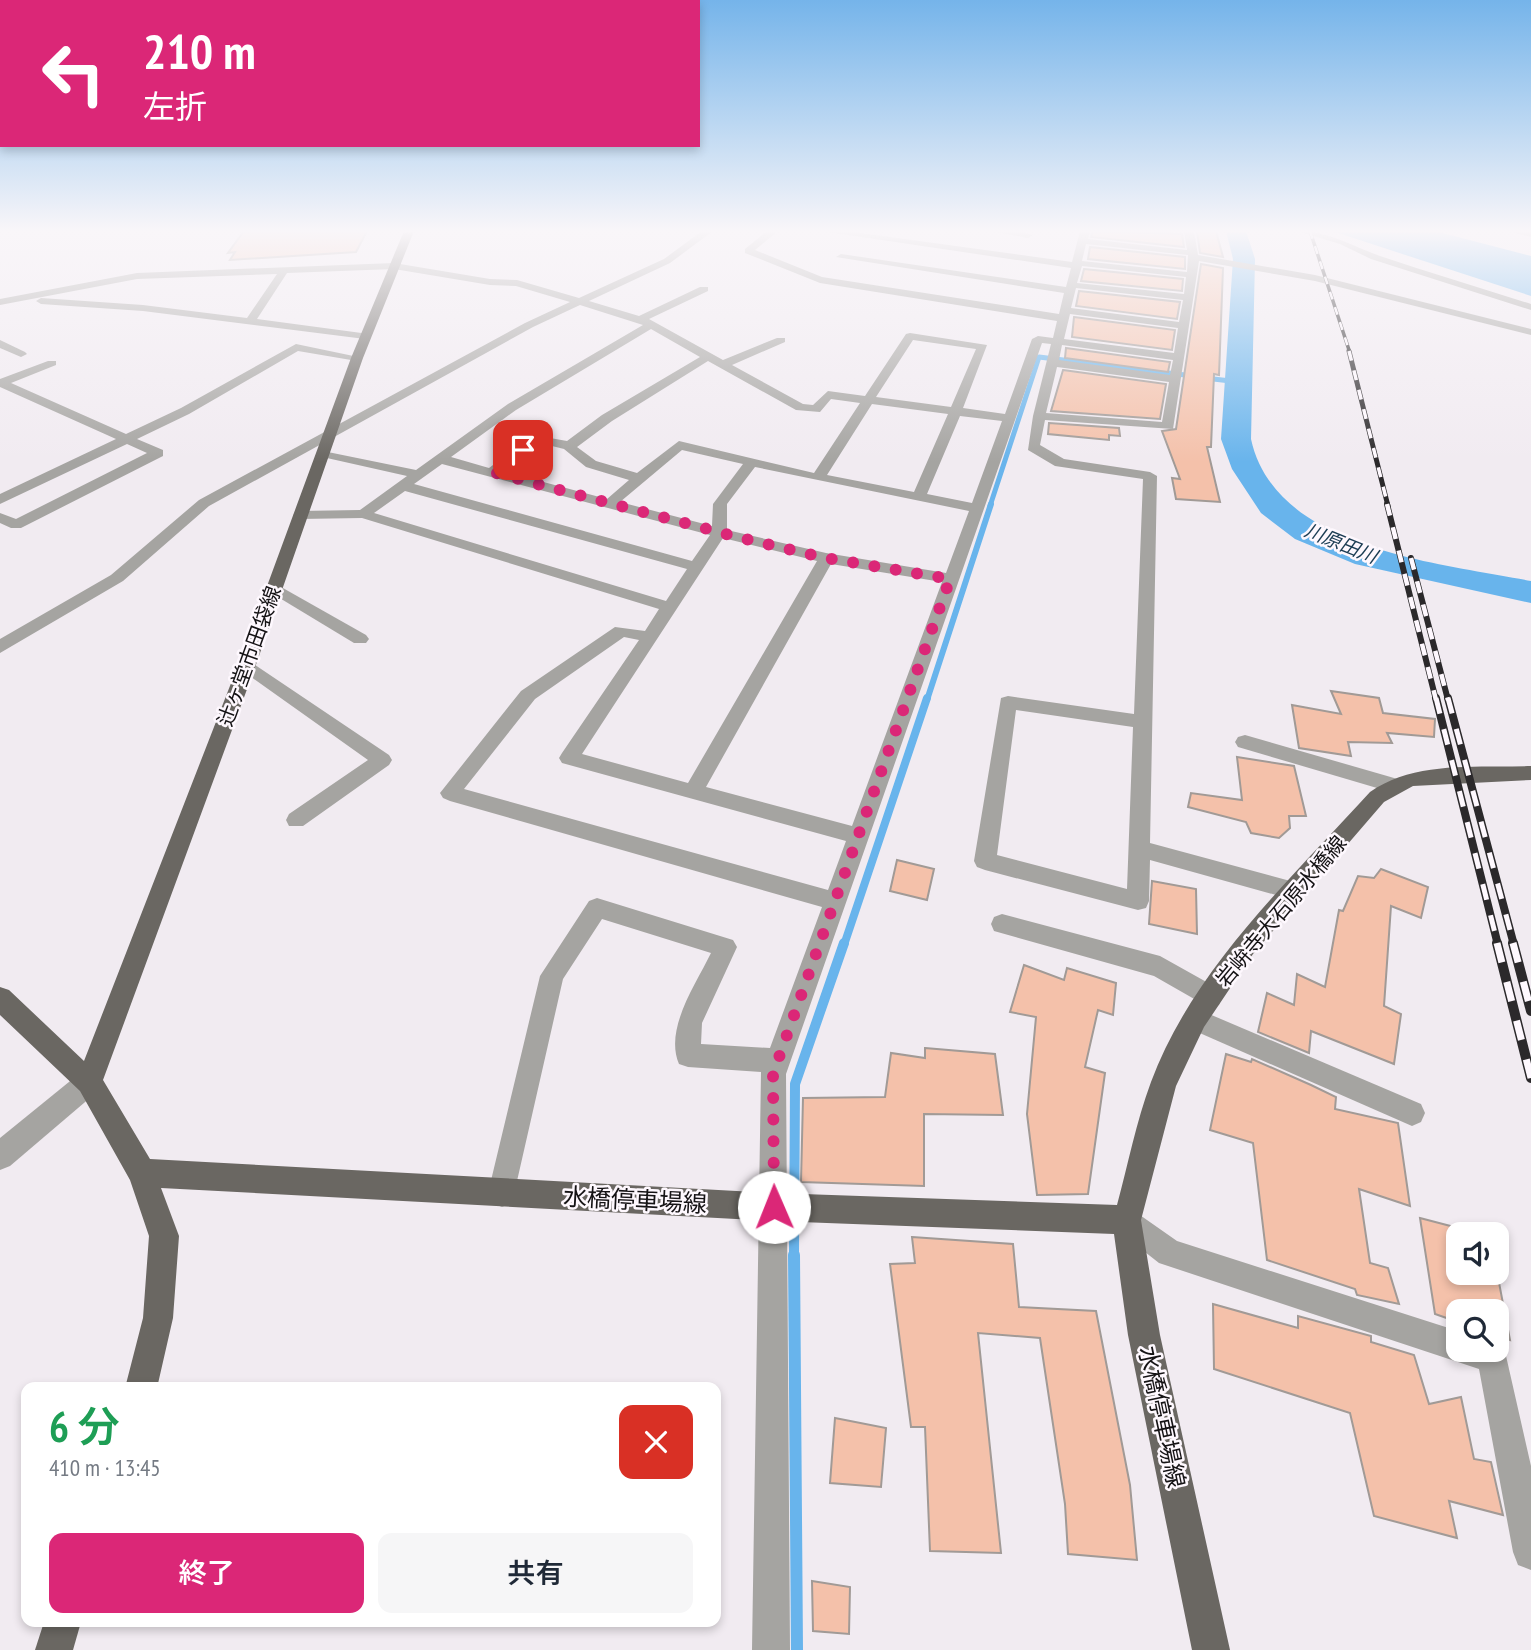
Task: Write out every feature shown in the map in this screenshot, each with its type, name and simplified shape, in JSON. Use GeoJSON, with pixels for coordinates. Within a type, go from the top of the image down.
{"type":"FeatureCollection","features":[{"type":"Feature","properties":{"kind":"main road","name":"辻ヶ堂市田袋線"},"geometry":{"type":"LineString","coordinates":[[89,1082],[377,308]]}},
{"type":"Feature","properties":{"kind":"main road","name":"岩峅寺大石原水橋線"},"geometry":{"type":"LineString","coordinates":[[1127,1220],[1163,1084],[1195,1019],[1245,947],[1377,797],[1394,785],[1412,779],[1531,773]]}},
{"type":"Feature","properties":{"kind":"main road"},"geometry":{"type":"LineString","coordinates":[[0,998],[24,1024],[89,1082],[142,1173],[164,1236],[158,1318],[142,1382]]}},
{"type":"Feature","properties":{"kind":"main road","name":"水橋停車場線"},"geometry":{"type":"LineString","coordinates":[[142,1173],[774,1207],[1127,1220],[1144,1335],[1211,1650]]}},
{"type":"Feature","properties":{"kind":"main road"},"geometry":{"type":"LineString","coordinates":[[54,1650],[61,1627]]}},
{"type":"Feature","properties":{"kind":"street"},"geometry":{"type":"LineString","coordinates":[[143,308],[365,336]]}},
{"type":"Feature","properties":{"kind":"street"},"geometry":{"type":"LineString","coordinates":[[250,321],[259,308]]}},
{"type":"Feature","properties":{"kind":"street"},"geometry":{"type":"LineString","coordinates":[[0,647],[117,578],[204,503],[529,325],[566,308]]}},
{"type":"Feature","properties":{"kind":"street"},"geometry":{"type":"LineString","coordinates":[[602,308],[645,322],[800,407],[816,409],[828,395],[1009,418]]}},
{"type":"Feature","properties":{"kind":"street"},"geometry":{"type":"LineString","coordinates":[[363,514],[437,458],[557,378],[670,308]]}},
{"type":"Feature","properties":{"kind":"street"},"geometry":{"type":"LineString","coordinates":[[1033,308],[1063,314],[1185,326]]}},
{"type":"Feature","properties":{"kind":"street"},"geometry":{"type":"LineString","coordinates":[[1065,308],[1033,447],[1060,463],[1150,475],[1138,901],[985,861],[1008,702],[1143,722]]}},
{"type":"Feature","properties":{"kind":"street"},"geometry":{"type":"LineString","coordinates":[[1039,416],[1168,426],[1188,308]]}},
{"type":"Feature","properties":{"kind":"street"},"geometry":{"type":"LineString","coordinates":[[1435,308],[1531,332]]}},
{"type":"Feature","properties":{"kind":"street"},"geometry":{"type":"LineString","coordinates":[[818,478],[911,336],[983,347],[919,497]]}},
{"type":"Feature","properties":{"kind":"street"},"geometry":{"type":"LineString","coordinates":[[771,1650],[773,1074],[777,1061],[1038,338],[1180,357]]}},
{"type":"Feature","properties":{"kind":"street"},"geometry":{"type":"LineString","coordinates":[[723,364],[781,340]]}},
{"type":"Feature","properties":{"kind":"street"},"geometry":{"type":"LineString","coordinates":[[0,343],[21,354],[0,362]]}},
{"type":"Feature","properties":{"kind":"street"},"geometry":{"type":"LineString","coordinates":[[5,493],[129,440],[225,389],[296,347],[357,358]]}},
{"type":"Feature","properties":{"kind":"street"},"geometry":{"type":"LineString","coordinates":[[569,446],[607,418],[709,356]]}},
{"type":"Feature","properties":{"kind":"street"},"geometry":{"type":"LineString","coordinates":[[0,517],[16,525],[158,453],[0,383],[52,363]]}},
{"type":"Feature","properties":{"kind":"street"},"geometry":{"type":"LineString","coordinates":[[1052,363],[1176,379]]}},
{"type":"Feature","properties":{"kind":"street"},"geometry":{"type":"LineString","coordinates":[[492,472],[538,439],[569,446],[573,453],[596,466],[640,478]]}},
{"type":"Feature","properties":{"kind":"street"},"geometry":{"type":"LineString","coordinates":[[609,504],[679,445],[818,478],[976,508]]}},
{"type":"Feature","properties":{"kind":"street"},"geometry":{"type":"LineString","coordinates":[[323,453],[415,474]]}},
{"type":"Feature","properties":{"kind":"street"},"geometry":{"type":"LineString","coordinates":[[437,458],[719,533],[826,558],[950,579]]}},
{"type":"Feature","properties":{"kind":"street"},"geometry":{"type":"LineString","coordinates":[[752,462],[720,504],[719,533],[569,758],[857,836]]}},
{"type":"Feature","properties":{"kind":"street"},"geometry":{"type":"LineString","coordinates":[[401,485],[696,567]]}},
{"type":"Feature","properties":{"kind":"street"},"geometry":{"type":"LineString","coordinates":[[300,515],[363,514],[669,607]]}},
{"type":"Feature","properties":{"kind":"street"},"geometry":{"type":"LineString","coordinates":[[693,792],[826,558]]}},
{"type":"Feature","properties":{"kind":"street"},"geometry":{"type":"LineString","coordinates":[[274,588],[360,639]]}},
{"type":"Feature","properties":{"kind":"street"},"geometry":{"type":"LineString","coordinates":[[649,638],[621,631],[528,695],[450,793],[833,901]]}},
{"type":"Feature","properties":{"kind":"street"},"geometry":{"type":"LineString","coordinates":[[246,665],[382,760],[296,820]]}},
{"type":"Feature","properties":{"kind":"street"},"geometry":{"type":"LineString","coordinates":[[1245,742],[1394,785]]}},
{"type":"Feature","properties":{"kind":"street"},"geometry":{"type":"LineString","coordinates":[[1139,848],[1294,891]]}},
{"type":"Feature","properties":{"kind":"street"},"geometry":{"type":"LineString","coordinates":[[502,1193],[552,976],[597,908],[725,947],[691,1023],[688,1055],[777,1061]]}},
{"type":"Feature","properties":{"kind":"street"},"geometry":{"type":"LineString","coordinates":[[1002,924],[1160,967],[1210,997]]}},
{"type":"Feature","properties":{"kind":"street"},"geometry":{"type":"LineString","coordinates":[[1195,1019],[1412,1113]]}},
{"type":"Feature","properties":{"kind":"street"},"geometry":{"type":"LineString","coordinates":[[0,1156],[89,1082]]}},
{"type":"Feature","properties":{"kind":"street"},"geometry":{"type":"LineString","coordinates":[[1127,1220],[1168,1253],[1446,1343]]}},
{"type":"Feature","properties":{"kind":"street"},"geometry":{"type":"LineString","coordinates":[[1494,1362],[1531,1552]]}},
{"type":"Feature","properties":{"kind":"building"},"geometry":{"type":"Polygon","coordinates":[[[1092,308],[1179,308],[1177,319],[1092,308]]]}},
{"type":"Feature","properties":{"kind":"building"},"geometry":{"type":"Polygon","coordinates":[[[1194,308],[1222,308],[1219,375],[1214,374],[1211,447],[1207,447],[1220,502],[1176,499],[1172,478],[1180,479],[1162,431],[1176,429],[1194,308]]]}},
{"type":"Feature","properties":{"kind":"building"},"geometry":{"type":"Polygon","coordinates":[[[1074,317],[1175,330],[1172,350],[1072,337],[1074,317]]]}},
{"type":"Feature","properties":{"kind":"building"},"geometry":{"type":"Polygon","coordinates":[[[1066,348],[1170,362],[1168,372],[1065,358],[1066,348]]]}},
{"type":"Feature","properties":{"kind":"building"},"geometry":{"type":"Polygon","coordinates":[[[1063,370],[1166,384],[1160,419],[1051,411],[1063,370]]]}},
{"type":"Feature","properties":{"kind":"building"},"geometry":{"type":"Polygon","coordinates":[[[1049,423],[1119,428],[1120,436],[1109,435],[1109,440],[1048,434],[1049,423]]]}},
{"type":"Feature","properties":{"kind":"building"},"geometry":{"type":"Polygon","coordinates":[[[1331,691],[1379,698],[1383,713],[1435,719],[1434,737],[1387,733],[1392,743],[1348,742],[1351,756],[1299,748],[1292,705],[1341,714],[1331,691]]]}},
{"type":"Feature","properties":{"kind":"building"},"geometry":{"type":"Polygon","coordinates":[[[1237,757],[1294,766],[1306,816],[1289,816],[1290,828],[1279,838],[1251,833],[1246,822],[1188,807],[1191,793],[1242,800],[1237,757]]]}},
{"type":"Feature","properties":{"kind":"building"},"geometry":{"type":"Polygon","coordinates":[[[897,860],[934,869],[927,900],[890,891],[897,860]]]}},
{"type":"Feature","properties":{"kind":"building"},"geometry":{"type":"Polygon","coordinates":[[[1381,869],[1428,887],[1421,918],[1391,906],[1384,1006],[1401,1014],[1394,1064],[1311,1031],[1309,1053],[1258,1032],[1267,993],[1294,1005],[1297,974],[1325,987],[1339,910],[1343,911],[1358,876],[1374,878],[1381,869]]]}},
{"type":"Feature","properties":{"kind":"building"},"geometry":{"type":"Polygon","coordinates":[[[1152,881],[1196,889],[1197,934],[1149,924],[1152,881]]]}},
{"type":"Feature","properties":{"kind":"building"},"geometry":{"type":"Polygon","coordinates":[[[1024,965],[1064,980],[1067,968],[1116,983],[1113,1015],[1098,1010],[1085,1067],[1105,1073],[1088,1194],[1037,1195],[1027,1114],[1036,1017],[1010,1012],[1024,965]]]}},
{"type":"Feature","properties":{"kind":"building"},"geometry":{"type":"Polygon","coordinates":[[[925,1048],[995,1054],[1003,1115],[924,1114],[924,1186],[801,1182],[803,1098],[885,1097],[891,1053],[925,1058],[925,1048]]]}},
{"type":"Feature","properties":{"kind":"building"},"geometry":{"type":"Polygon","coordinates":[[[1226,1054],[1251,1062],[1252,1059],[1336,1097],[1335,1109],[1398,1123],[1410,1206],[1359,1189],[1370,1263],[1388,1268],[1399,1304],[1357,1295],[1355,1289],[1267,1260],[1253,1143],[1210,1130],[1226,1054]]]}},
{"type":"Feature","properties":{"kind":"building"},"geometry":{"type":"Polygon","coordinates":[[[1420,1218],[1446,1225],[1446,1285],[1499,1285],[1502,1299],[1446,1299],[1446,1318],[1435,1314],[1420,1218]]]}},
{"type":"Feature","properties":{"kind":"building"},"geometry":{"type":"Polygon","coordinates":[[[912,1237],[1013,1244],[1019,1307],[1096,1311],[1130,1485],[1137,1560],[1068,1554],[1065,1504],[1040,1338],[978,1333],[1001,1553],[930,1551],[925,1427],[911,1427],[890,1264],[915,1263],[912,1237]]]}},
{"type":"Feature","properties":{"kind":"building"},"geometry":{"type":"Polygon","coordinates":[[[1213,1304],[1298,1328],[1298,1316],[1371,1336],[1371,1342],[1414,1355],[1429,1404],[1461,1397],[1474,1459],[1491,1462],[1503,1515],[1449,1501],[1457,1538],[1374,1516],[1350,1413],[1214,1369],[1213,1304]]]}},
{"type":"Feature","properties":{"kind":"building"},"geometry":{"type":"Polygon","coordinates":[[[835,1418],[886,1428],[881,1487],[830,1483],[835,1418]]]}},
{"type":"Feature","properties":{"kind":"building"},"geometry":{"type":"Polygon","coordinates":[[[812,1581],[850,1587],[849,1634],[813,1631],[812,1581]]]}},
{"type":"Feature","properties":{"kind":"waterway","name":"川原田川"},"geometry":{"type":"LineString","coordinates":[[1242,308],[1236,439],[1239,452],[1257,484],[1282,515],[1335,545],[1367,556],[1401,566],[1531,592]]}},
{"type":"Feature","properties":{"kind":"waterway"},"geometry":{"type":"LineString","coordinates":[[990,506],[1039,357],[1193,376]]}},
{"type":"Feature","properties":{"kind":"waterway"},"geometry":{"type":"LineString","coordinates":[[1205,378],[1239,382]]}},
{"type":"Feature","properties":{"kind":"waterway"},"geometry":{"type":"LineString","coordinates":[[927,700],[991,504]]}},
{"type":"Feature","properties":{"kind":"waterway"},"geometry":{"type":"LineString","coordinates":[[844,945],[927,698]]}},
{"type":"Feature","properties":{"kind":"waterway"},"geometry":{"type":"LineString","coordinates":[[794,1255],[795,1084],[844,943]]}},
{"type":"Feature","properties":{"kind":"waterway"},"geometry":{"type":"LineString","coordinates":[[794,1255],[797,1650]]}},
{"type":"Feature","properties":{"kind":"railway"},"geometry":{"type":"LineString","coordinates":[[1335,308],[1350,353]]}},
{"type":"Feature","properties":{"kind":"railway"},"geometry":{"type":"LineString","coordinates":[[1349,351],[1388,506]]}},
{"type":"Feature","properties":{"kind":"railway"},"geometry":{"type":"LineString","coordinates":[[1387,504],[1436,700]]}},
{"type":"Feature","properties":{"kind":"railway"},"geometry":{"type":"LineString","coordinates":[[1411,558],[1448,700]]}},
{"type":"Feature","properties":{"kind":"railway"},"geometry":{"type":"LineString","coordinates":[[1436,698],[1498,945]]}},
{"type":"Feature","properties":{"kind":"railway"},"geometry":{"type":"LineString","coordinates":[[1448,698],[1514,945]]}},
{"type":"Feature","properties":{"kind":"railway"},"geometry":{"type":"LineString","coordinates":[[1497,943],[1531,1078]]}},
{"type":"Feature","properties":{"kind":"railway"},"geometry":{"type":"LineString","coordinates":[[1513,943],[1531,1011]]}},
{"type":"Feature","properties":{"kind":"route"},"geometry":{"type":"LineString","coordinates":[[523,450],[492,472],[697,527],[826,558],[950,579],[773,1074],[774,1207]]}}]}
